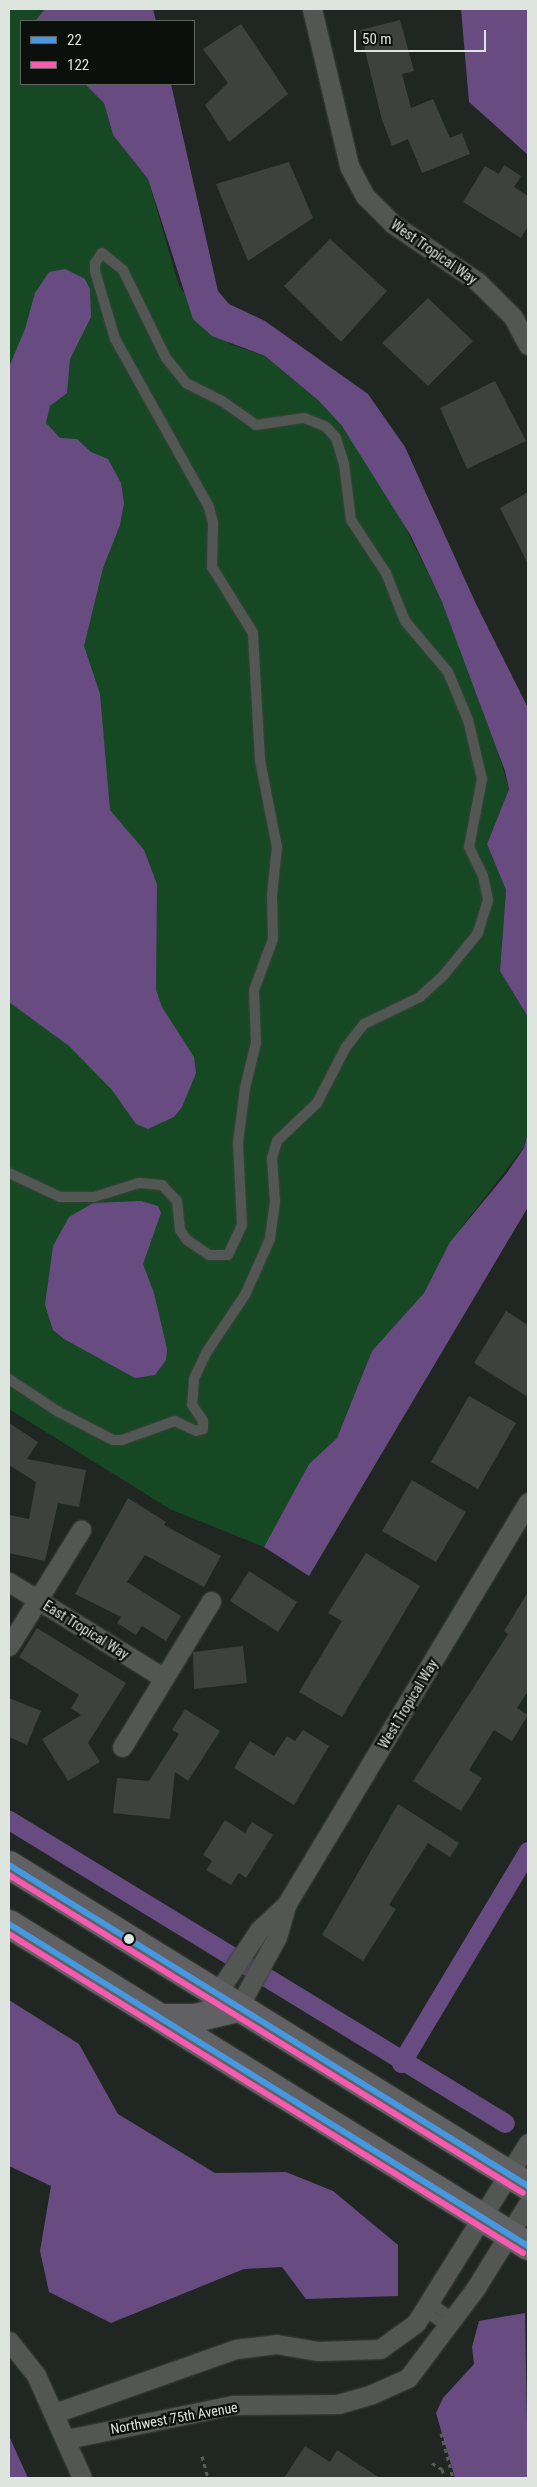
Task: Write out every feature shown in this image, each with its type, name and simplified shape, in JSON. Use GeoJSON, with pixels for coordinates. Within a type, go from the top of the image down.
{"type":"FeatureCollection","features":[{"type":"Feature","properties":{"kind":"main road"},"geometry":{"type":"LineString","coordinates":[[9,1865],[519,2181]]}},
{"type":"Feature","properties":{"kind":"main road"},"geometry":{"type":"LineString","coordinates":[[9,1924],[519,2240]]}},
{"type":"Feature","properties":{"kind":"main road"},"geometry":{"type":"LineString","coordinates":[[161,2018],[195,2018],[227,2001]]}},
{"type":"Feature","properties":{"kind":"street","name":"West Tropical Way"},"geometry":{"type":"LineString","coordinates":[[312,9],[350,166],[365,196],[393,224],[478,282],[513,317],[528,345]]}},
{"type":"Feature","properties":{"kind":"street","name":"West Tropical Way"},"geometry":{"type":"LineString","coordinates":[[227,2001],[254,1981],[264,1963],[286,1905],[528,1502]]}},
{"type":"Feature","properties":{"kind":"street"},"geometry":{"type":"LineString","coordinates":[[9,1646],[81,1530]]}},
{"type":"Feature","properties":{"kind":"street","name":"East Tropical Way"},"geometry":{"type":"LineString","coordinates":[[9,1582],[164,1678]]}},
{"type":"Feature","properties":{"kind":"street"},"geometry":{"type":"LineString","coordinates":[[122,1747],[211,1601]]}},
{"type":"Feature","properties":{"kind":"street","name":"West Tropical Way"},"geometry":{"type":"LineString","coordinates":[[227,2001],[234,1969],[259,1930],[286,1905]]}},
{"type":"Feature","properties":{"kind":"street"},"geometry":{"type":"LineString","coordinates":[[55,2413],[236,2349],[276,2344],[318,2351],[380,2348],[416,2323],[483,2218],[519,2181],[528,2143]]}},
{"type":"Feature","properties":{"kind":"street","name":"Northwest 75th Avenue"},"geometry":{"type":"LineString","coordinates":[[67,2439],[233,2405],[338,2404],[372,2394],[408,2378],[450,2323],[519,2240],[528,2204]]}},
{"type":"Feature","properties":{"kind":"street"},"geometry":{"type":"LineString","coordinates":[[9,2341],[36,2375],[67,2439],[82,2478]]}},
{"type":"Feature","properties":{"kind":"lane"},"geometry":{"type":"LineString","coordinates":[[9,1173],[60,1197],[94,1197],[139,1183],[162,1185],[176,1201],[180,1230],[187,1240],[210,1255],[228,1254],[242,1224],[238,1142],[245,1088],[256,1043],[254,990],[273,939],[272,895],[277,847],[260,760],[253,633],[212,567],[213,523],[209,507],[115,339],[95,271],[95,263],[102,253],[123,270],[166,358],[186,383],[222,401],[256,425],[304,418],[325,426],[336,438],[344,464],[351,520],[386,573],[405,621],[448,672],[468,720],[482,779],[469,847],[483,876],[488,900],[478,933],[443,976],[420,997],[364,1024],[346,1046],[317,1103],[277,1141],[272,1158],[275,1213],[270,1239],[245,1295],[206,1353],[194,1379],[192,1405],[203,1421],[203,1429],[196,1431],[175,1421],[122,1440],[113,1440],[57,1411],[9,1379]]}},
{"type":"Feature","properties":{"kind":"lane"},"geometry":{"type":"LineString","coordinates":[[427,2306],[450,2323]]}},
{"type":"Feature","properties":{"kind":"path"},"geometry":{"type":"LineString","coordinates":[[441,2433],[453,2478]]}},
{"type":"Feature","properties":{"kind":"path"},"geometry":{"type":"LineString","coordinates":[[202,2456],[208,2478]]}},
{"type":"Feature","properties":{"kind":"path"},"geometry":{"type":"LineString","coordinates":[[432,2463],[442,2469],[445,2478]]}},
{"type":"Feature","properties":{"kind":"green space"},"geometry":{"type":"Polygon","coordinates":[[[9,9],[45,9],[36,20],[20,20],[20,85],[86,85],[93,90],[104,103],[113,135],[148,179],[179,286],[230,344],[265,356],[319,401],[342,426],[396,508],[442,602],[493,735],[509,789],[487,844],[506,890],[500,971],[528,1017],[528,1132],[524,1147],[450,1242],[424,1293],[372,1351],[337,1438],[309,1464],[264,1547],[170,1509],[9,1409],[9,9]]]}},
{"type":"Feature","properties":{"kind":"shaded area"},"geometry":{"type":"Polygon","coordinates":[[[45,9],[153,9],[156,20],[36,20],[45,9]]]}},
{"type":"Feature","properties":{"kind":"shaded area"},"geometry":{"type":"Polygon","coordinates":[[[461,9],[528,9],[528,155],[469,102],[461,9]]]}},
{"type":"Feature","properties":{"kind":"shaded area"},"geometry":{"type":"Polygon","coordinates":[[[86,85],[171,85],[218,291],[229,304],[265,321],[368,394],[405,447],[476,604],[528,708],[528,1017],[500,971],[506,890],[487,844],[509,789],[505,771],[442,602],[411,536],[342,426],[319,401],[265,356],[212,336],[193,319],[148,179],[113,135],[104,103],[86,85]]]}},
{"type":"Feature","properties":{"kind":"shaded area"},"geometry":{"type":"Polygon","coordinates":[[[65,269],[85,279],[90,289],[91,317],[70,359],[67,393],[50,406],[46,423],[60,438],[77,439],[91,452],[108,459],[121,483],[124,503],[120,525],[103,568],[84,646],[100,694],[110,810],[144,850],[157,884],[156,990],[162,1007],[194,1057],[196,1073],[182,1107],[174,1117],[148,1129],[136,1124],[112,1090],[69,1046],[9,1002],[9,367],[25,329],[35,293],[49,272],[65,269]]]}},
{"type":"Feature","properties":{"kind":"shaded area"},"geometry":{"type":"Polygon","coordinates":[[[528,1132],[528,1207],[309,1576],[264,1547],[309,1464],[337,1438],[372,1351],[424,1293],[450,1242],[506,1174],[524,1148],[528,1132]]]}},
{"type":"Feature","properties":{"kind":"shaded area"},"geometry":{"type":"Polygon","coordinates":[[[141,1201],[158,1206],[161,1213],[143,1264],[154,1293],[167,1349],[166,1360],[155,1375],[135,1378],[64,1339],[53,1330],[45,1305],[53,1246],[69,1217],[93,1203],[141,1201]]]}},
{"type":"Feature","properties":{"kind":"shaded area"},"geometry":{"type":"Polygon","coordinates":[[[9,2000],[79,2044],[118,2114],[215,2173],[286,2172],[333,2191],[398,2245],[398,2296],[306,2299],[282,2267],[244,2269],[111,2323],[49,2292],[40,2251],[51,2186],[9,2166],[9,2000]]]}},
{"type":"Feature","properties":{"kind":"shaded area"},"geometry":{"type":"Polygon","coordinates":[[[525,2313],[528,2478],[455,2478],[436,2413],[443,2398],[474,2364],[472,2347],[479,2321],[525,2313]]]}},
{"type":"Feature","properties":{"kind":"shaded area"},"geometry":{"type":"Polygon","coordinates":[[[9,2436],[28,2478],[9,2478],[9,2436]]]}},
{"type":"Feature","properties":{"kind":"building"},"geometry":{"type":"Polygon","coordinates":[[[400,20],[414,71],[402,74],[411,108],[433,99],[450,138],[462,133],[470,154],[422,173],[408,139],[392,146],[382,120],[360,30],[400,20]]]}},
{"type":"Feature","properties":{"kind":"building"},"geometry":{"type":"Polygon","coordinates":[[[241,24],[288,94],[229,142],[205,105],[228,83],[203,49],[241,24]]]}},
{"type":"Feature","properties":{"kind":"building"},"geometry":{"type":"Polygon","coordinates":[[[289,162],[313,218],[248,261],[216,184],[289,162]]]}},
{"type":"Feature","properties":{"kind":"building"},"geometry":{"type":"Polygon","coordinates":[[[504,165],[521,176],[514,187],[528,196],[528,226],[521,238],[463,202],[485,166],[499,174],[504,165]]]}},
{"type":"Feature","properties":{"kind":"building"},"geometry":{"type":"Polygon","coordinates":[[[330,239],[387,291],[341,342],[284,286],[330,239]]]}},
{"type":"Feature","properties":{"kind":"building"},"geometry":{"type":"Polygon","coordinates":[[[428,298],[473,341],[428,386],[382,343],[428,298]]]}},
{"type":"Feature","properties":{"kind":"building"},"geometry":{"type":"Polygon","coordinates":[[[495,381],[526,441],[467,469],[440,408],[495,381]]]}},
{"type":"Feature","properties":{"kind":"building"},"geometry":{"type":"Polygon","coordinates":[[[528,492],[528,564],[500,508],[528,492]]]}},
{"type":"Feature","properties":{"kind":"building"},"geometry":{"type":"Polygon","coordinates":[[[506,1311],[528,1325],[528,1397],[474,1363],[506,1311]]]}},
{"type":"Feature","properties":{"kind":"building"},"geometry":{"type":"Polygon","coordinates":[[[469,1396],[516,1423],[478,1489],[431,1462],[469,1396]]]}},
{"type":"Feature","properties":{"kind":"building"},"geometry":{"type":"Polygon","coordinates":[[[9,1423],[38,1442],[27,1459],[86,1470],[79,1507],[58,1503],[45,1561],[9,1553],[9,1515],[29,1519],[36,1482],[9,1465],[9,1423]]]}},
{"type":"Feature","properties":{"kind":"building"},"geometry":{"type":"Polygon","coordinates":[[[412,1480],[466,1512],[436,1562],[382,1531],[412,1480]]]}},
{"type":"Feature","properties":{"kind":"building"},"geometry":{"type":"Polygon","coordinates":[[[128,1498],[166,1522],[164,1525],[221,1556],[204,1587],[145,1555],[127,1582],[181,1616],[166,1641],[142,1626],[136,1635],[117,1623],[121,1617],[75,1594],[128,1498]]]}},
{"type":"Feature","properties":{"kind":"building"},"geometry":{"type":"Polygon","coordinates":[[[366,1553],[420,1586],[342,1717],[299,1692],[342,1621],[328,1613],[366,1553]]]}},
{"type":"Feature","properties":{"kind":"building"},"geometry":{"type":"Polygon","coordinates":[[[249,1571],[297,1602],[278,1632],[230,1601],[249,1571]]]}},
{"type":"Feature","properties":{"kind":"building"},"geometry":{"type":"Polygon","coordinates":[[[528,1592],[528,1691],[517,1708],[528,1715],[512,1741],[494,1730],[469,1770],[482,1778],[461,1811],[413,1781],[508,1634],[504,1631],[528,1592]]]}},
{"type":"Feature","properties":{"kind":"building"},"geometry":{"type":"Polygon","coordinates":[[[37,1628],[126,1683],[88,1743],[100,1762],[68,1781],[42,1739],[81,1715],[71,1708],[79,1695],[19,1657],[37,1628]]]}},
{"type":"Feature","properties":{"kind":"building"},"geometry":{"type":"Polygon","coordinates":[[[243,1646],[247,1683],[194,1689],[193,1652],[243,1646]]]}},
{"type":"Feature","properties":{"kind":"building"},"geometry":{"type":"Polygon","coordinates":[[[9,1698],[41,1711],[27,1745],[9,1737],[9,1698]]]}},
{"type":"Feature","properties":{"kind":"building"},"geometry":{"type":"Polygon","coordinates":[[[185,1709],[220,1731],[188,1781],[175,1772],[170,1819],[113,1813],[117,1778],[149,1781],[179,1734],[172,1730],[185,1709]]]}},
{"type":"Feature","properties":{"kind":"building"},"geometry":{"type":"Polygon","coordinates":[[[303,1730],[329,1746],[294,1805],[234,1768],[250,1741],[274,1756],[287,1736],[295,1741],[303,1730]]]}},
{"type":"Feature","properties":{"kind":"building"},"geometry":{"type":"Polygon","coordinates":[[[398,1804],[459,1843],[450,1857],[428,1843],[389,1905],[396,1909],[363,1961],[322,1935],[398,1804]]]}},
{"type":"Feature","properties":{"kind":"building"},"geometry":{"type":"Polygon","coordinates":[[[225,1820],[245,1833],[252,1822],[273,1835],[246,1878],[239,1873],[231,1885],[206,1870],[212,1861],[203,1855],[225,1820]]]}},
{"type":"Feature","properties":{"kind":"building"},"geometry":{"type":"Polygon","coordinates":[[[305,2446],[330,2462],[337,2450],[380,2478],[284,2478],[305,2446]]]}},
{"type":"Feature","properties":{"kind":"waterway"},"geometry":{"type":"LineString","coordinates":[[9,1820],[505,2123]]}},
{"type":"Feature","properties":{"kind":"waterway"},"geometry":{"type":"LineString","coordinates":[[401,2063],[528,1851]]}},
{"type":"Feature","properties":{"kind":"transit line","name":"22"},"geometry":{"type":"LineString","coordinates":[[9,1865],[528,2186]]}},
{"type":"Feature","properties":{"kind":"transit line","name":"122"},"geometry":{"type":"LineString","coordinates":[[9,1875],[523,2193]]}},
{"type":"Feature","properties":{"kind":"transit line","name":"22"},"geometry":{"type":"LineString","coordinates":[[9,1924],[528,2246]]}},
{"type":"Feature","properties":{"kind":"transit line","name":"122"},"geometry":{"type":"LineString","coordinates":[[9,1934],[523,2253]]}}]}
